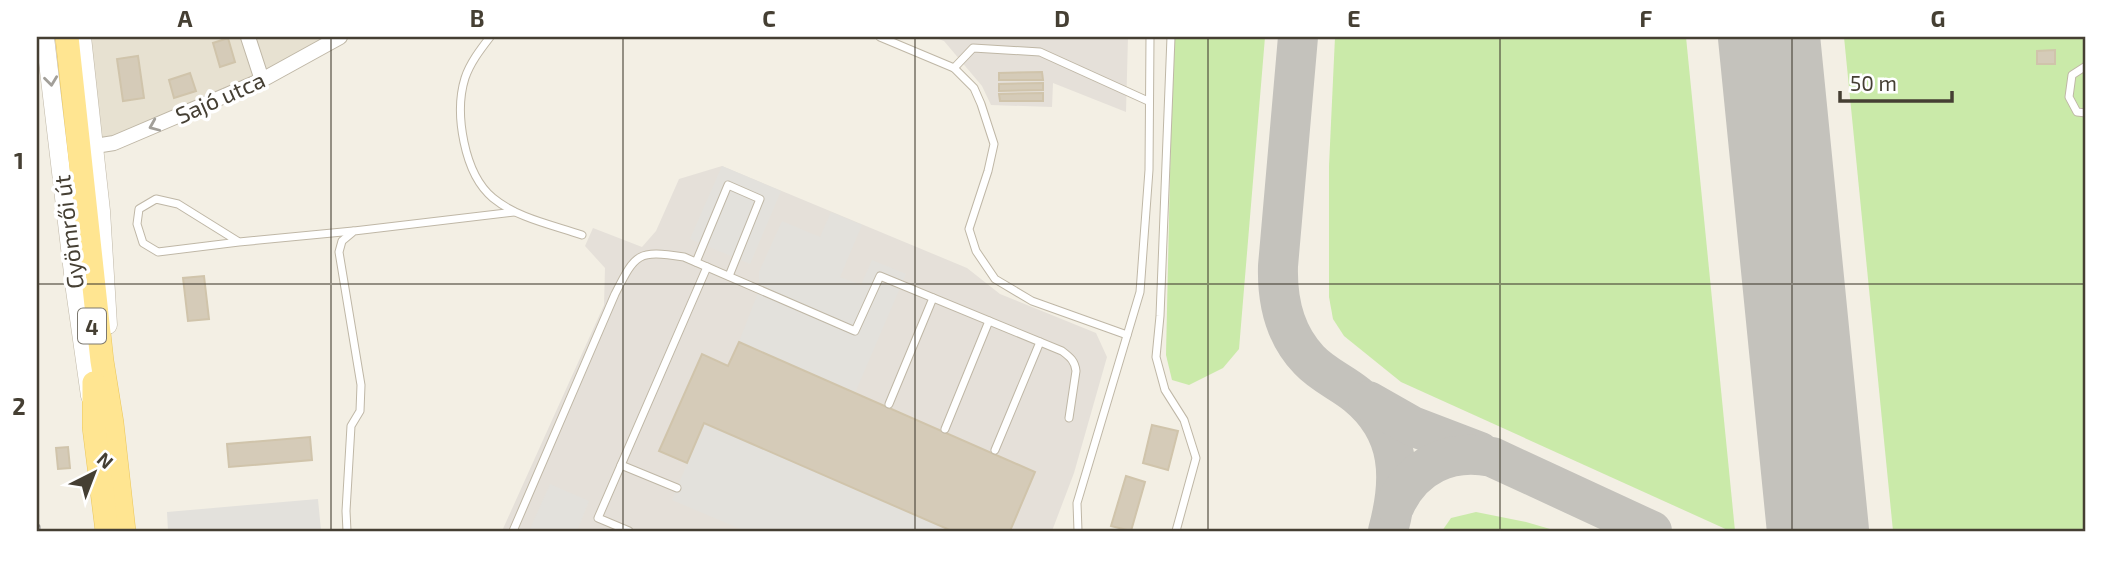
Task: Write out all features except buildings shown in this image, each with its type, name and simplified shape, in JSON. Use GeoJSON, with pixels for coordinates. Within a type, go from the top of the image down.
{"type":"FeatureCollection","features":[{"type":"Feature","properties":{"kind":"main road","name":"4"},"geometry":{"type":"LineString","coordinates":[[67,37],[88,226],[103,425],[107,531]]}},
{"type":"Feature","properties":{"kind":"main road","name":"4"},"geometry":{"type":"LineString","coordinates":[[103,425],[124,531]]}},
{"type":"Feature","properties":{"kind":"street","name":"Gyömrői út"},"geometry":{"type":"LineString","coordinates":[[45,37],[75,290],[103,425]]}},
{"type":"Feature","properties":{"kind":"street","name":"Gyömrői út"},"geometry":{"type":"LineString","coordinates":[[82,37],[95,146],[105,271],[103,425]]}},
{"type":"Feature","properties":{"kind":"street"},"geometry":{"type":"LineString","coordinates":[[248,37],[262,80]]}},
{"type":"Feature","properties":{"kind":"street","name":"Sajó utca"},"geometry":{"type":"LineString","coordinates":[[95,146],[114,143],[262,80],[340,37]]}},
{"type":"Feature","properties":{"kind":"lane"},"geometry":{"type":"LineString","coordinates":[[489,37],[474,58],[465,79],[461,103],[463,139],[473,171],[491,197],[514,212],[582,235]]}},
{"type":"Feature","properties":{"kind":"lane"},"geometry":{"type":"LineString","coordinates":[[880,37],[954,68],[974,88],[988,121],[993,144],[988,171],[969,229],[976,251],[995,279],[1032,301],[1128,335]]}},
{"type":"Feature","properties":{"kind":"lane"},"geometry":{"type":"LineString","coordinates":[[1078,531],[1077,503],[1140,292],[1149,170],[1150,37]]}},
{"type":"Feature","properties":{"kind":"lane"},"geometry":{"type":"LineString","coordinates":[[1171,37],[1156,357],[1165,390],[1184,420],[1196,458],[1176,531]]}},
{"type":"Feature","properties":{"kind":"lane"},"geometry":{"type":"LineString","coordinates":[[954,68],[973,48],[1040,52],[1148,101]]}},
{"type":"Feature","properties":{"kind":"lane"},"geometry":{"type":"LineString","coordinates":[[2086,66],[2072,75],[2068,97],[2077,112],[2086,113]]}},
{"type":"Feature","properties":{"kind":"lane"},"geometry":{"type":"LineString","coordinates":[[696,262],[728,186],[760,199],[729,276]]}},
{"type":"Feature","properties":{"kind":"lane"},"geometry":{"type":"LineString","coordinates":[[239,243],[178,204],[156,199],[139,209],[137,224],[143,243],[158,252],[354,231],[514,212]]}},
{"type":"Feature","properties":{"kind":"lane"},"geometry":{"type":"LineString","coordinates":[[347,531],[351,426],[360,411],[361,385],[339,252],[342,241],[354,231]]}},
{"type":"Feature","properties":{"kind":"lane"},"geometry":{"type":"LineString","coordinates":[[513,531],[615,294],[631,263],[643,256],[658,253],[684,257],[855,331],[880,275],[1062,351],[1075,364],[1069,418]]}},
{"type":"Feature","properties":{"kind":"lane"},"geometry":{"type":"LineString","coordinates":[[629,531],[598,518],[707,267]]}},
{"type":"Feature","properties":{"kind":"lane"},"geometry":{"type":"LineString","coordinates":[[888,404],[933,298]]}},
{"type":"Feature","properties":{"kind":"lane"},"geometry":{"type":"LineString","coordinates":[[945,429],[989,321]]}},
{"type":"Feature","properties":{"kind":"lane"},"geometry":{"type":"LineString","coordinates":[[995,450],[1040,342]]}},
{"type":"Feature","properties":{"kind":"lane"},"geometry":{"type":"LineString","coordinates":[[621,465],[677,488]]}},
{"type":"Feature","properties":{"kind":"shaded area"},"geometry":{"type":"Polygon","coordinates":[[[82,37],[340,37],[262,80],[95,146],[82,37]]]}},
{"type":"Feature","properties":{"kind":"shaded area"},"geometry":{"type":"Polygon","coordinates":[[[933,37],[1128,37],[1126,112],[1053,83],[1052,107],[991,105],[982,86],[944,41],[933,37]]]}},
{"type":"Feature","properties":{"kind":"shaded area"},"geometry":{"type":"Polygon","coordinates":[[[722,166],[967,268],[1000,294],[1096,333],[1107,357],[1074,473],[1052,531],[502,531],[604,305],[605,268],[585,246],[593,228],[642,247],[656,231],[679,179],[722,166]]]}},
{"type":"Feature","properties":{"kind":"shaded area"},"geometry":{"type":"Polygon","coordinates":[[[722,166],[781,191],[750,264],[690,239],[722,166]]]}},
{"type":"Feature","properties":{"kind":"shaded area"},"geometry":{"type":"Polygon","coordinates":[[[831,212],[862,225],[840,277],[861,285],[872,260],[906,274],[855,393],[739,342],[759,290],[759,272],[782,221],[820,237],[831,212]]]}},
{"type":"Feature","properties":{"kind":"shaded area"},"geometry":{"type":"Polygon","coordinates":[[[704,423],[937,525],[935,531],[745,531],[672,500],[704,423]]]}},
{"type":"Feature","properties":{"kind":"shaded area"},"geometry":{"type":"Polygon","coordinates":[[[550,484],[589,501],[577,531],[529,531],[550,484]]]}},
{"type":"Feature","properties":{"kind":"shaded area"},"geometry":{"type":"Polygon","coordinates":[[[318,499],[321,531],[168,531],[167,512],[318,499]]]}},
{"type":"Feature","properties":{"kind":"green space"},"geometry":{"type":"Polygon","coordinates":[[[1173,37],[1265,37],[1239,349],[1223,368],[1189,385],[1172,380],[1166,355],[1173,37]]]}},
{"type":"Feature","properties":{"kind":"green space"},"geometry":{"type":"Polygon","coordinates":[[[1335,37],[1686,37],[1735,531],[1401,382],[1344,336],[1333,319],[1329,297],[1329,166],[1335,37]]]}},
{"type":"Feature","properties":{"kind":"green space"},"geometry":{"type":"Polygon","coordinates":[[[1844,37],[2086,37],[2086,531],[1893,531],[1844,37]]]}},
{"type":"Feature","properties":{"kind":"green space"},"geometry":{"type":"Polygon","coordinates":[[[1476,512],[1557,531],[1442,531],[1451,518],[1476,512]]]}},
{"type":"Feature","properties":{"kind":"taxiway"},"geometry":{"type":"LineString","coordinates":[[1298,37],[1278,266],[1281,304],[1288,328],[1300,350],[1320,370],[1357,395],[1372,409],[1383,425],[1395,457],[1396,475],[1393,512],[1388,531]]}},
{"type":"Feature","properties":{"kind":"taxiway"},"geometry":{"type":"LineString","coordinates":[[1368,401],[1412,426],[1480,452]]}},
{"type":"Feature","properties":{"kind":"taxiway"},"geometry":{"type":"LineString","coordinates":[[1395,505],[1412,480],[1434,463],[1462,455],[1477,455],[1492,457],[1652,531]]}},
{"type":"Feature","properties":{"kind":"runway"},"geometry":{"type":"LineString","coordinates":[[1769,37],[1818,531]]}}]}
